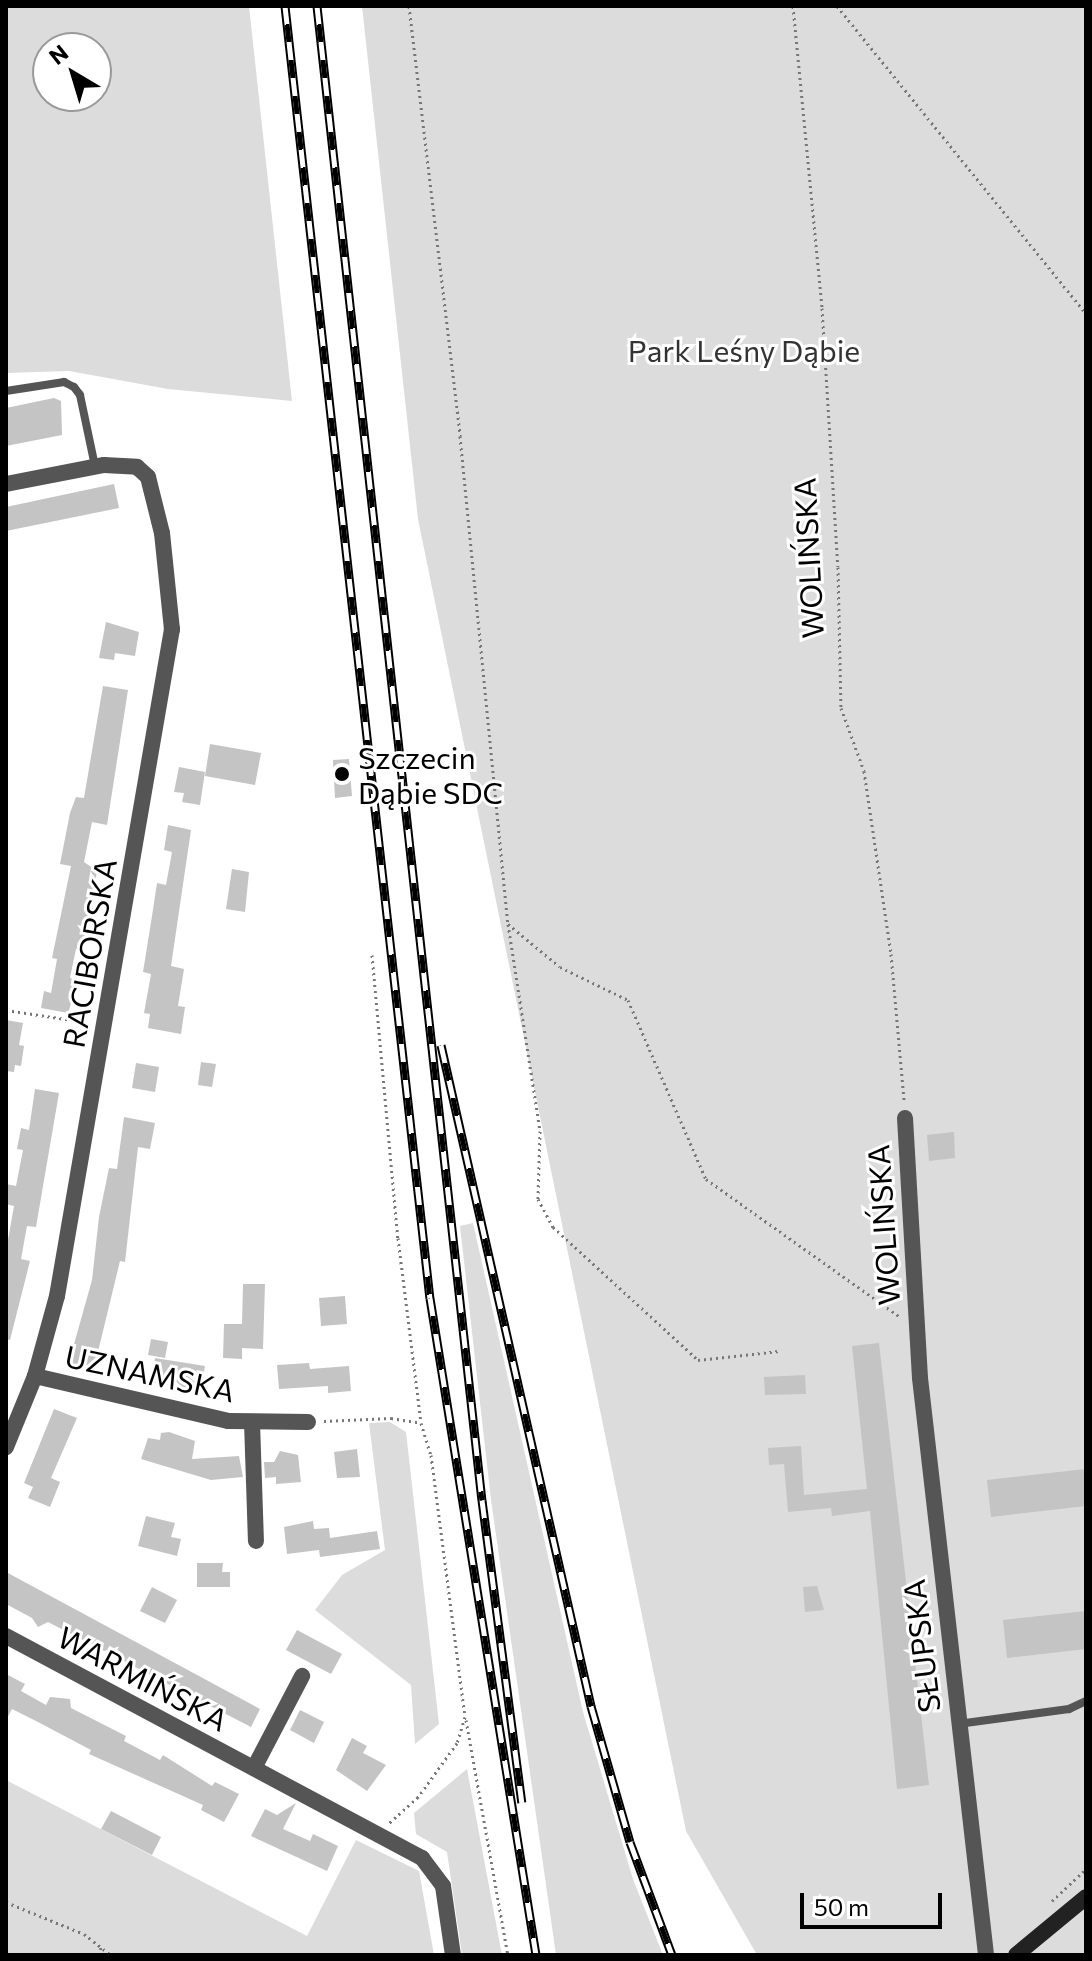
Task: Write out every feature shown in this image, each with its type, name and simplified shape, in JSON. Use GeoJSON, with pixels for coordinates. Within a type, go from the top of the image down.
{"type":"FeatureCollection","features":[{"type":"Feature","properties":{"kind":"street","name":"RACIBORSKA"},"geometry":{"type":"LineString","coordinates":[[6,1447],[35,1376],[57,1296],[172,629],[162,533],[148,477],[137,467],[122,463],[95,466]]}},
{"type":"Feature","properties":{"kind":"street"},"geometry":{"type":"LineString","coordinates":[[6,484],[95,466]]}},
{"type":"Feature","properties":{"kind":"street","name":"WOLIŃSKA"},"geometry":{"type":"LineString","coordinates":[[904,1110],[918,1329]]}},
{"type":"Feature","properties":{"kind":"street","name":"SŁUPSKA"},"geometry":{"type":"LineString","coordinates":[[918,1329],[958,1724],[986,1955]]}},
{"type":"Feature","properties":{"kind":"street","name":"UZNAMSKA"},"geometry":{"type":"LineString","coordinates":[[35,1376],[189,1413],[252,1422],[308,1422]]}},
{"type":"Feature","properties":{"kind":"street","name":"UZNAMSKA"},"geometry":{"type":"LineString","coordinates":[[252,1422],[256,1541]]}},
{"type":"Feature","properties":{"kind":"street","name":"WARMIŃSKA"},"geometry":{"type":"LineString","coordinates":[[6,1636],[422,1858],[443,1886],[453,1955]]}},
{"type":"Feature","properties":{"kind":"street"},"geometry":{"type":"LineString","coordinates":[[254,1768],[302,1676]]}},
{"type":"Feature","properties":{"kind":"street"},"geometry":{"type":"LineString","coordinates":[[1016,1955],[1086,1897]]}},
{"type":"Feature","properties":{"kind":"lane"},"geometry":{"type":"LineString","coordinates":[[6,391],[64,382],[74,387],[80,395],[95,466]]}},
{"type":"Feature","properties":{"kind":"lane"},"geometry":{"type":"LineString","coordinates":[[958,1724],[1069,1709],[1086,1701]]}},
{"type":"Feature","properties":{"kind":"path"},"geometry":{"type":"LineString","coordinates":[[409,6],[446,351],[460,436],[508,924],[540,1131],[538,1199],[553,1227],[698,1360],[779,1351]]}},
{"type":"Feature","properties":{"kind":"path","name":"WOLIŃSKA"},"geometry":{"type":"LineString","coordinates":[[793,6],[822,308],[838,567],[841,708],[864,771],[891,954],[904,1110]]}},
{"type":"Feature","properties":{"kind":"path"},"geometry":{"type":"LineString","coordinates":[[837,6],[1086,313]]}},
{"type":"Feature","properties":{"kind":"path"},"geometry":{"type":"LineString","coordinates":[[508,924],[560,967],[628,1000],[706,1179],[918,1329]]}},
{"type":"Feature","properties":{"kind":"path"},"geometry":{"type":"LineString","coordinates":[[372,955],[398,1238],[421,1423],[431,1455],[465,1717],[508,1955]]}},
{"type":"Feature","properties":{"kind":"path"},"geometry":{"type":"LineString","coordinates":[[6,1010],[105,1025]]}},
{"type":"Feature","properties":{"kind":"path"},"geometry":{"type":"LineString","coordinates":[[308,1422],[391,1418],[421,1423]]}},
{"type":"Feature","properties":{"kind":"path"},"geometry":{"type":"LineString","coordinates":[[377,1834],[418,1797],[457,1743],[465,1717]]}},
{"type":"Feature","properties":{"kind":"path"},"geometry":{"type":"LineString","coordinates":[[6,1902],[102,1946],[111,1955]]}},
{"type":"Feature","properties":{"kind":"path"},"geometry":{"type":"LineString","coordinates":[[98,1955],[102,1946]]}},
{"type":"Feature","properties":{"kind":"green space"},"geometry":{"type":"Polygon","coordinates":[[[6,6],[249,6],[292,401],[168,389],[69,371],[6,373],[6,6]]]}},
{"type":"Feature","properties":{"kind":"green space","name":"Park Leśny Dąbie"},"geometry":{"type":"Polygon","coordinates":[[[362,6],[1086,6],[1086,1955],[757,1955],[686,1831],[418,519],[362,6]]]}},
{"type":"Feature","properties":{"kind":"green space"},"geometry":{"type":"Polygon","coordinates":[[[473,1223],[583,1712],[633,1879],[663,1955],[556,1955],[491,1500],[460,1226],[473,1223]]]}},
{"type":"Feature","properties":{"kind":"green space"},"geometry":{"type":"Polygon","coordinates":[[[390,1422],[406,1432],[439,1724],[415,1744],[411,1685],[315,1610],[342,1575],[385,1550],[369,1423],[390,1422]]]}},
{"type":"Feature","properties":{"kind":"green space"},"geometry":{"type":"Polygon","coordinates":[[[467,1769],[502,1955],[462,1955],[447,1852],[416,1834],[414,1813],[467,1769]]]}},
{"type":"Feature","properties":{"kind":"green space"},"geometry":{"type":"Polygon","coordinates":[[[6,1780],[307,1936],[356,1840],[419,1871],[434,1955],[6,1955],[6,1780]]]}},
{"type":"Feature","properties":{"kind":"building"},"geometry":{"type":"Polygon","coordinates":[[[54,398],[61,401],[62,435],[6,446],[6,408],[54,398]]]}},
{"type":"Feature","properties":{"kind":"building"},"geometry":{"type":"Polygon","coordinates":[[[114,484],[119,508],[6,531],[6,507],[114,484]]]}},
{"type":"Feature","properties":{"kind":"building"},"geometry":{"type":"Polygon","coordinates":[[[106,622],[139,632],[135,656],[115,653],[114,660],[99,658],[106,622]]]}},
{"type":"Feature","properties":{"kind":"building"},"geometry":{"type":"Polygon","coordinates":[[[103,686],[128,690],[107,825],[92,822],[84,862],[97,871],[83,950],[76,949],[70,978],[79,979],[68,1013],[41,1008],[44,991],[51,993],[57,959],[52,958],[71,866],[60,864],[70,813],[76,797],[84,798],[103,686]]]}},
{"type":"Feature","properties":{"kind":"building"},"geometry":{"type":"Polygon","coordinates":[[[210,744],[261,753],[255,785],[205,776],[210,744]]]}},
{"type":"Feature","properties":{"kind":"building"},"geometry":{"type":"Polygon","coordinates":[[[349,759],[352,796],[335,798],[333,760],[349,759]]]}},
{"type":"Feature","properties":{"kind":"building"},"geometry":{"type":"Polygon","coordinates":[[[179,767],[205,772],[200,805],[182,802],[184,793],[174,792],[179,767]]]}},
{"type":"Feature","properties":{"kind":"building"},"geometry":{"type":"Polygon","coordinates":[[[168,825],[191,830],[171,966],[184,969],[178,1006],[185,1007],[181,1034],[148,1028],[150,1014],[144,1013],[151,974],[143,972],[157,883],[166,885],[172,852],[164,850],[168,825]]]}},
{"type":"Feature","properties":{"kind":"building"},"geometry":{"type":"Polygon","coordinates":[[[232,869],[249,872],[245,912],[226,909],[232,869]]]}},
{"type":"Feature","properties":{"kind":"building"},"geometry":{"type":"Polygon","coordinates":[[[6,1020],[23,1023],[19,1045],[24,1046],[21,1066],[15,1065],[14,1072],[6,1071],[6,1020]]]}},
{"type":"Feature","properties":{"kind":"building"},"geometry":{"type":"Polygon","coordinates":[[[201,1062],[216,1064],[212,1087],[198,1085],[201,1062]]]}},
{"type":"Feature","properties":{"kind":"building"},"geometry":{"type":"Polygon","coordinates":[[[136,1063],[159,1067],[155,1092],[132,1088],[136,1063]]]}},
{"type":"Feature","properties":{"kind":"building"},"geometry":{"type":"Polygon","coordinates":[[[35,1089],[59,1093],[36,1227],[27,1226],[21,1259],[30,1261],[10,1340],[6,1339],[6,1251],[14,1206],[6,1204],[6,1184],[16,1186],[23,1150],[17,1149],[21,1128],[29,1130],[35,1089]]]}},
{"type":"Feature","properties":{"kind":"building"},"geometry":{"type":"Polygon","coordinates":[[[124,1117],[155,1123],[150,1149],[138,1147],[125,1262],[120,1261],[94,1368],[83,1364],[76,1370],[69,1362],[92,1280],[99,1217],[109,1168],[117,1169],[124,1117]]]}},
{"type":"Feature","properties":{"kind":"building"},"geometry":{"type":"Polygon","coordinates":[[[954,1132],[955,1158],[929,1161],[927,1135],[954,1132]]]}},
{"type":"Feature","properties":{"kind":"building"},"geometry":{"type":"Polygon","coordinates":[[[243,1284],[265,1284],[263,1349],[242,1348],[242,1359],[223,1358],[224,1324],[242,1324],[243,1284]]]}},
{"type":"Feature","properties":{"kind":"building"},"geometry":{"type":"Polygon","coordinates":[[[345,1296],[347,1324],[321,1326],[319,1298],[345,1296]]]}},
{"type":"Feature","properties":{"kind":"building"},"geometry":{"type":"Polygon","coordinates":[[[151,1339],[168,1342],[165,1358],[148,1355],[151,1339]]]}},
{"type":"Feature","properties":{"kind":"building"},"geometry":{"type":"Polygon","coordinates":[[[879,1343],[929,1785],[897,1789],[870,1511],[832,1516],[831,1508],[788,1512],[784,1464],[769,1465],[768,1448],[801,1446],[804,1495],[867,1489],[852,1346],[879,1343]]]}},
{"type":"Feature","properties":{"kind":"building"},"geometry":{"type":"Polygon","coordinates":[[[155,1358],[205,1366],[201,1390],[150,1382],[155,1358]]]}},
{"type":"Feature","properties":{"kind":"building"},"geometry":{"type":"Polygon","coordinates":[[[309,1363],[310,1369],[349,1366],[351,1391],[328,1393],[328,1386],[279,1389],[277,1365],[309,1363]]]}},
{"type":"Feature","properties":{"kind":"building"},"geometry":{"type":"Polygon","coordinates":[[[805,1375],[806,1394],[765,1395],[764,1377],[805,1375]]]}},
{"type":"Feature","properties":{"kind":"building"},"geometry":{"type":"Polygon","coordinates":[[[54,1409],[77,1418],[51,1478],[60,1482],[50,1507],[28,1498],[33,1487],[24,1483],[54,1409]]]}},
{"type":"Feature","properties":{"kind":"building"},"geometry":{"type":"Polygon","coordinates":[[[169,1432],[195,1441],[192,1459],[239,1456],[243,1477],[211,1480],[141,1459],[148,1438],[160,1440],[161,1433],[169,1432]]]}},
{"type":"Feature","properties":{"kind":"building"},"geometry":{"type":"Polygon","coordinates":[[[357,1449],[360,1477],[337,1478],[334,1452],[357,1449]]]}},
{"type":"Feature","properties":{"kind":"building"},"geometry":{"type":"Polygon","coordinates":[[[280,1451],[298,1455],[301,1482],[276,1484],[276,1477],[265,1478],[264,1462],[274,1462],[280,1451]]]}},
{"type":"Feature","properties":{"kind":"building"},"geometry":{"type":"Polygon","coordinates":[[[1086,1469],[1086,1506],[991,1517],[987,1480],[1086,1469]]]}},
{"type":"Feature","properties":{"kind":"building"},"geometry":{"type":"Polygon","coordinates":[[[146,1516],[175,1523],[171,1537],[181,1539],[177,1556],[138,1546],[146,1516]]]}},
{"type":"Feature","properties":{"kind":"building"},"geometry":{"type":"Polygon","coordinates":[[[313,1521],[314,1529],[329,1528],[330,1538],[377,1531],[380,1549],[320,1557],[319,1550],[287,1554],[284,1527],[313,1521]]]}},
{"type":"Feature","properties":{"kind":"building"},"geometry":{"type":"Polygon","coordinates":[[[197,1563],[223,1563],[222,1572],[230,1572],[230,1587],[197,1587],[197,1563]]]}},
{"type":"Feature","properties":{"kind":"building"},"geometry":{"type":"Polygon","coordinates":[[[6,1572],[260,1709],[251,1727],[48,1622],[38,1627],[32,1618],[6,1604],[6,1572]]]}},
{"type":"Feature","properties":{"kind":"building"},"geometry":{"type":"Polygon","coordinates":[[[817,1586],[824,1610],[805,1612],[803,1587],[817,1586]]]}},
{"type":"Feature","properties":{"kind":"building"},"geometry":{"type":"Polygon","coordinates":[[[152,1587],[177,1600],[165,1623],[140,1611],[152,1587]]]}},
{"type":"Feature","properties":{"kind":"building"},"geometry":{"type":"Polygon","coordinates":[[[1086,1611],[1086,1649],[1007,1658],[1003,1620],[1086,1611]]]}},
{"type":"Feature","properties":{"kind":"building"},"geometry":{"type":"Polygon","coordinates":[[[297,1630],[342,1654],[331,1674],[286,1650],[297,1630]]]}},
{"type":"Feature","properties":{"kind":"building"},"geometry":{"type":"Polygon","coordinates":[[[6,1674],[25,1684],[21,1691],[46,1705],[50,1697],[70,1699],[71,1708],[126,1736],[124,1741],[160,1760],[163,1755],[212,1786],[215,1782],[239,1794],[224,1822],[201,1810],[203,1805],[89,1754],[91,1750],[12,1709],[6,1720],[6,1674]]]}},
{"type":"Feature","properties":{"kind":"building"},"geometry":{"type":"Polygon","coordinates":[[[300,1710],[324,1722],[314,1743],[290,1730],[300,1710]]]}},
{"type":"Feature","properties":{"kind":"building"},"geometry":{"type":"Polygon","coordinates":[[[352,1738],[367,1746],[363,1753],[386,1765],[367,1791],[336,1770],[352,1738]]]}},
{"type":"Feature","properties":{"kind":"building"},"geometry":{"type":"Polygon","coordinates":[[[296,1803],[283,1829],[310,1841],[313,1834],[338,1846],[327,1871],[251,1836],[265,1809],[277,1815],[296,1803]]]}},
{"type":"Feature","properties":{"kind":"building"},"geometry":{"type":"Polygon","coordinates":[[[111,1811],[161,1837],[152,1855],[101,1829],[111,1811]]]}},
{"type":"Feature","properties":{"kind":"railway"},"geometry":{"type":"LineString","coordinates":[[285,6],[430,1298],[536,1955]]}},
{"type":"Feature","properties":{"kind":"railway"},"geometry":{"type":"LineString","coordinates":[[317,6],[482,1500],[522,1802]]}},
{"type":"Feature","properties":{"kind":"railway"},"geometry":{"type":"LineString","coordinates":[[441,1045],[591,1706],[630,1842],[672,1955]]}},
{"type":"Feature","properties":{"kind":"place","name":"Szczecin Dąbie SDC"},"geometry":{"type":"Point","coordinates":[342,774]}}]}
